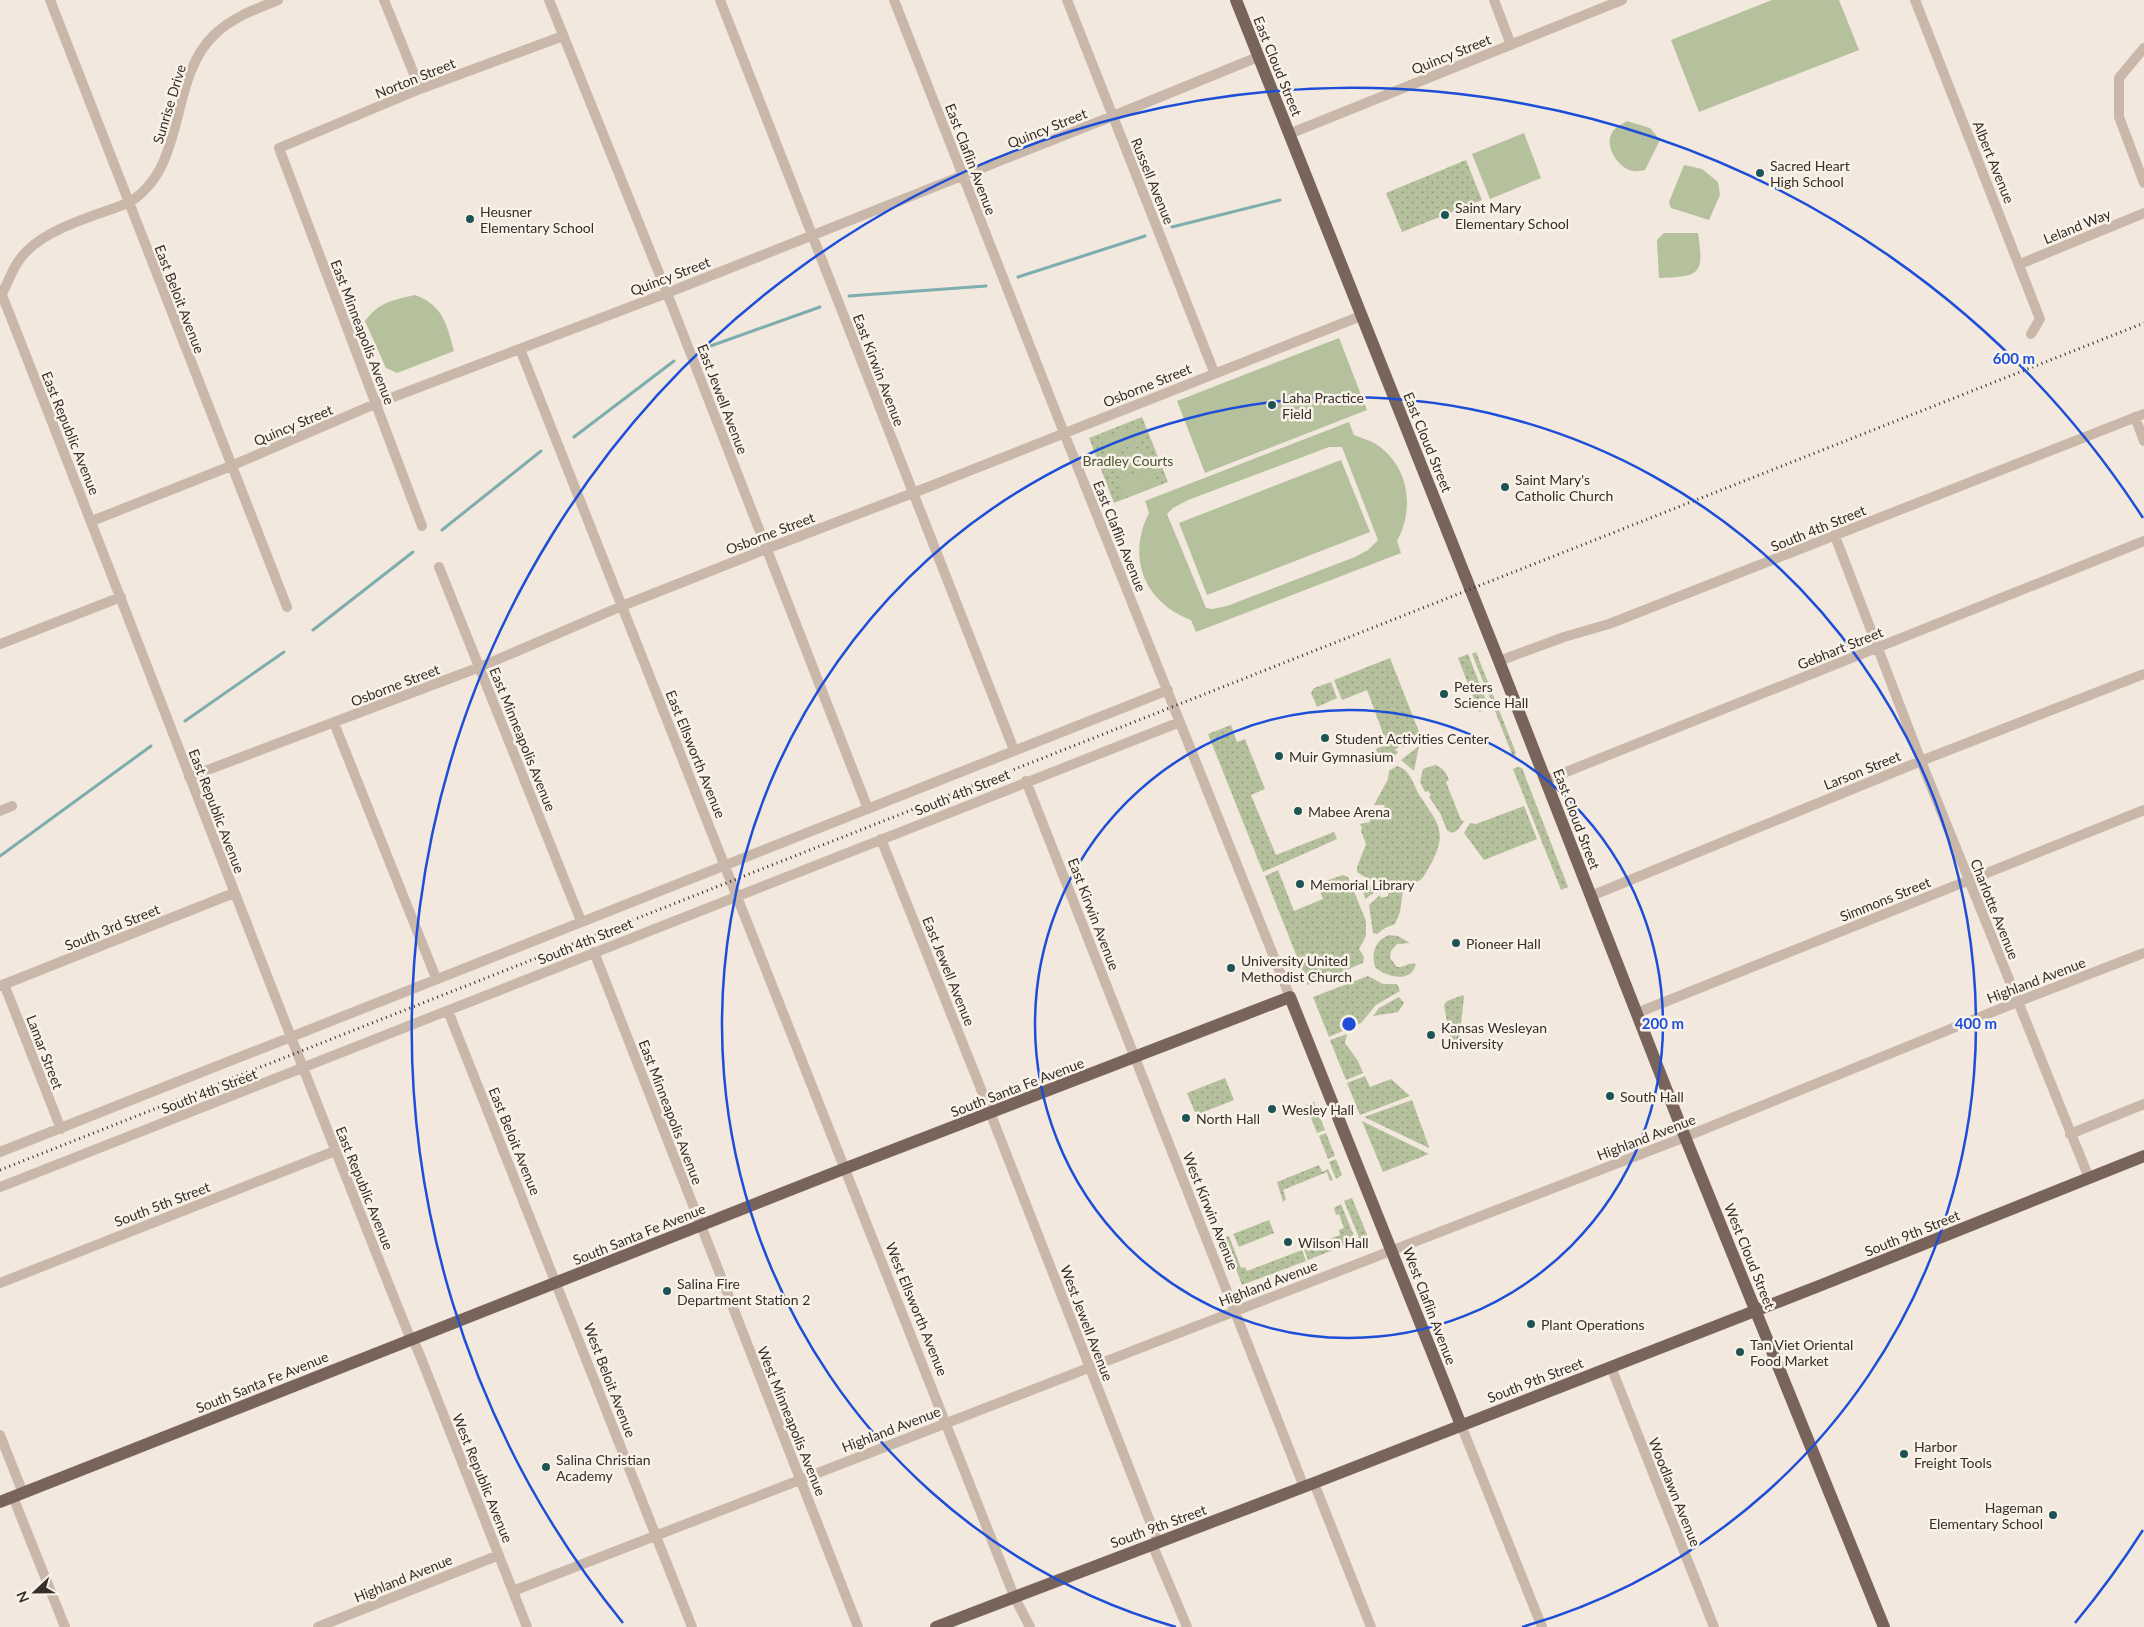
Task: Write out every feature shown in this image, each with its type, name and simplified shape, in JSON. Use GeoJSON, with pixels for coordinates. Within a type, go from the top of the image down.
{"type":"FeatureCollection","features":[{"type":"Feature","properties":{"kind":"main road","name":"East Cloud Street"},"geometry":{"type":"LineString","coordinates":[[1236,0],[1591,896]]}},
{"type":"Feature","properties":{"kind":"main road","name":"West Cloud Street"},"geometry":{"type":"LineString","coordinates":[[1591,896],[1685,1137],[1884,1627]]}},
{"type":"Feature","properties":{"kind":"main road","name":"South Santa Fe Avenue"},"geometry":{"type":"LineString","coordinates":[[0,1502],[846,1168],[1290,997]]}},
{"type":"Feature","properties":{"kind":"main road","name":"West Claflin Avenue"},"geometry":{"type":"LineString","coordinates":[[1290,997],[1461,1425]]}},
{"type":"Feature","properties":{"kind":"main road","name":"South 9th Street"},"geometry":{"type":"LineString","coordinates":[[936,1627],[1309,1485],[2144,1156]]}},
{"type":"Feature","properties":{"kind":"street","name":"East Beloit Avenue"},"geometry":{"type":"LineString","coordinates":[[50,0],[287,607]]}},
{"type":"Feature","properties":{"kind":"street","name":"Sunrise Drive"},"geometry":{"type":"LineString","coordinates":[[1,292],[27,251],[42,239],[56,231],[140,197],[168,154],[190,76],[202,50],[215,34],[233,21],[246,13],[278,0]]}},
{"type":"Feature","properties":{"kind":"street"},"geometry":{"type":"LineString","coordinates":[[384,0],[420,90]]}},
{"type":"Feature","properties":{"kind":"street","name":"East Jewell Avenue"},"geometry":{"type":"LineString","coordinates":[[550,0],[667,293],[868,809]]}},
{"type":"Feature","properties":{"kind":"street","name":"East Kirwin Avenue"},"geometry":{"type":"LineString","coordinates":[[720,0],[1014,750]]}},
{"type":"Feature","properties":{"kind":"street","name":"East Claflin Avenue"},"geometry":{"type":"LineString","coordinates":[[894,0],[1064,433],[1290,997]]}},
{"type":"Feature","properties":{"kind":"street","name":"Russell Avenue"},"geometry":{"type":"LineString","coordinates":[[1067,0],[1214,372]]}},
{"type":"Feature","properties":{"kind":"street"},"geometry":{"type":"LineString","coordinates":[[1494,0],[1511,45]]}},
{"type":"Feature","properties":{"kind":"street","name":"Quincy Street"},"geometry":{"type":"LineString","coordinates":[[1289,134],[1622,0]]}},
{"type":"Feature","properties":{"kind":"street","name":"Albert Avenue"},"geometry":{"type":"LineString","coordinates":[[1915,0],[2040,319],[2031,334]]}},
{"type":"Feature","properties":{"kind":"street","name":"Norton Street"},"geometry":{"type":"LineString","coordinates":[[279,148],[420,90],[563,36]]}},
{"type":"Feature","properties":{"kind":"street"},"geometry":{"type":"LineString","coordinates":[[2144,48],[2119,78],[2119,117],[2144,183]]}},
{"type":"Feature","properties":{"kind":"street","name":"Quincy Street"},"geometry":{"type":"LineString","coordinates":[[92,521],[231,466],[375,404],[667,293],[1258,57]]}},
{"type":"Feature","properties":{"kind":"street","name":"East Minneapolis Avenue"},"geometry":{"type":"LineString","coordinates":[[279,148],[422,526]]}},
{"type":"Feature","properties":{"kind":"street","name":"Leland Way"},"geometry":{"type":"LineString","coordinates":[[2020,264],[2144,213]]}},
{"type":"Feature","properties":{"kind":"street","name":"East Republic Avenue"},"geometry":{"type":"LineString","coordinates":[[1,292],[92,521],[189,777],[335,1151],[409,1335],[413,1339]]}},
{"type":"Feature","properties":{"kind":"street","name":"Osborne Street"},"geometry":{"type":"LineString","coordinates":[[189,777],[480,667],[622,606],[913,493],[1214,372],[1361,316]]}},
{"type":"Feature","properties":{"kind":"street","name":"East Ellsworth Avenue"},"geometry":{"type":"LineString","coordinates":[[520,349],[846,1168]]}},
{"type":"Feature","properties":{"kind":"street"},"geometry":{"type":"LineString","coordinates":[[2139,415],[2144,441]]}},
{"type":"Feature","properties":{"kind":"street","name":"South 4th Street"},"geometry":{"type":"LineString","coordinates":[[1499,661],[1564,637],[1609,624],[2139,415]]}},
{"type":"Feature","properties":{"kind":"street","name":"Charlotte Avenue"},"geometry":{"type":"LineString","coordinates":[[1835,536],[1921,761],[2088,1178]]}},
{"type":"Feature","properties":{"kind":"street","name":"Gebhart Street"},"geometry":{"type":"LineString","coordinates":[[1546,780],[2144,541]]}},
{"type":"Feature","properties":{"kind":"street","name":"East Minneapolis Avenue"},"geometry":{"type":"LineString","coordinates":[[439,567],[581,921]]}},
{"type":"Feature","properties":{"kind":"street"},"geometry":{"type":"LineString","coordinates":[[0,644],[121,597]]}},
{"type":"Feature","properties":{"kind":"street","name":"Larson Street"},"geometry":{"type":"LineString","coordinates":[[1591,896],[1921,761],[2144,674]]}},
{"type":"Feature","properties":{"kind":"street","name":"South 4th Street"},"geometry":{"type":"LineString","coordinates":[[0,1152],[1168,690]]}},
{"type":"Feature","properties":{"kind":"street","name":"South 4th Street"},"geometry":{"type":"LineString","coordinates":[[0,1187],[303,1069],[1026,781],[1180,722]]}},
{"type":"Feature","properties":{"kind":"street"},"geometry":{"type":"LineString","coordinates":[[334,723],[436,978]]}},
{"type":"Feature","properties":{"kind":"street","name":"East Kirwin Avenue"},"geometry":{"type":"LineString","coordinates":[[1026,781],[1135,1058]]}},
{"type":"Feature","properties":{"kind":"street"},"geometry":{"type":"LineString","coordinates":[[0,811],[12,806]]}},
{"type":"Feature","properties":{"kind":"street","name":"Simmons Street"},"geometry":{"type":"LineString","coordinates":[[1637,1014],[2144,810]]}},
{"type":"Feature","properties":{"kind":"street","name":"East Jewell Avenue"},"geometry":{"type":"LineString","coordinates":[[881,839],[990,1113]]}},
{"type":"Feature","properties":{"kind":"street","name":"South 3rd Street"},"geometry":{"type":"LineString","coordinates":[[2,985],[234,893]]}},
{"type":"Feature","properties":{"kind":"street","name":"East Minneapolis Avenue"},"geometry":{"type":"LineString","coordinates":[[594,952],[701,1226]]}},
{"type":"Feature","properties":{"kind":"street","name":"Highland Avenue"},"geometry":{"type":"LineString","coordinates":[[513,1591],[1685,1137],[2017,1002],[2144,953]]}},
{"type":"Feature","properties":{"kind":"street","name":"Lamar Street"},"geometry":{"type":"LineString","coordinates":[[2,985],[61,1129]]}},
{"type":"Feature","properties":{"kind":"street","name":"East Beloit Avenue"},"geometry":{"type":"LineString","coordinates":[[448,1011],[557,1282]]}},
{"type":"Feature","properties":{"kind":"street","name":"West Kirwin Avenue"},"geometry":{"type":"LineString","coordinates":[[1135,1058],[1235,1310],[1371,1627]]}},
{"type":"Feature","properties":{"kind":"street"},"geometry":{"type":"LineString","coordinates":[[2070,1134],[2144,1104]]}},
{"type":"Feature","properties":{"kind":"street","name":"West Jewell Avenue"},"geometry":{"type":"LineString","coordinates":[[990,1113],[1187,1627]]}},
{"type":"Feature","properties":{"kind":"street","name":"South 5th Street"},"geometry":{"type":"LineString","coordinates":[[0,1283],[335,1151]]}},
{"type":"Feature","properties":{"kind":"street","name":"West Ellsworth Avenue"},"geometry":{"type":"LineString","coordinates":[[846,1168],[1014,1596],[1030,1627]]}},
{"type":"Feature","properties":{"kind":"street","name":"West Minneapolis Avenue"},"geometry":{"type":"LineString","coordinates":[[701,1226],[858,1627]]}},
{"type":"Feature","properties":{"kind":"street","name":"West Beloit Avenue"},"geometry":{"type":"LineString","coordinates":[[557,1282],[692,1627]]}},
{"type":"Feature","properties":{"kind":"street","name":"West Republic Avenue"},"geometry":{"type":"LineString","coordinates":[[413,1339],[527,1627]]}},
{"type":"Feature","properties":{"kind":"street","name":"Woodlawn Avenue"},"geometry":{"type":"LineString","coordinates":[[1611,1367],[1714,1627]]}},
{"type":"Feature","properties":{"kind":"street","name":"West Claflin Avenue"},"geometry":{"type":"LineString","coordinates":[[1461,1425],[1542,1627]]}},
{"type":"Feature","properties":{"kind":"street"},"geometry":{"type":"LineString","coordinates":[[0,1435],[18,1495],[65,1627]]}},
{"type":"Feature","properties":{"kind":"street","name":"Highland Avenue"},"geometry":{"type":"LineString","coordinates":[[318,1627],[500,1555]]}},
{"type":"Feature","properties":{"kind":"green space"},"geometry":{"type":"Polygon","coordinates":[[[1772,0],[1839,0],[1859,50],[1699,112],[1671,40],[1772,0]]]}},
{"type":"Feature","properties":{"kind":"green space"},"geometry":{"type":"Polygon","coordinates":[[[1627,121],[1650,128],[1660,140],[1645,170],[1629,170],[1614,157],[1611,151],[1610,138],[1612,132],[1627,121]]]}},
{"type":"Feature","properties":{"kind":"green space"},"geometry":{"type":"Polygon","coordinates":[[[1524,133],[1541,178],[1490,199],[1472,154],[1524,133]]]}},
{"type":"Feature","properties":{"kind":"green space"},"geometry":{"type":"Polygon","coordinates":[[[1466,160],[1482,200],[1402,232],[1386,193],[1466,160]]]}},
{"type":"Feature","properties":{"kind":"green space"},"geometry":{"type":"Polygon","coordinates":[[[1684,165],[1702,169],[1718,182],[1720,195],[1709,220],[1671,208],[1669,202],[1684,165]]]}},
{"type":"Feature","properties":{"kind":"green space"},"geometry":{"type":"Polygon","coordinates":[[[1664,233],[1698,233],[1700,247],[1699,265],[1691,274],[1659,278],[1657,240],[1664,233]]]}},
{"type":"Feature","properties":{"kind":"green space"},"geometry":{"type":"Polygon","coordinates":[[[415,295],[432,304],[438,310],[446,324],[454,351],[397,373],[386,368],[365,321],[381,306],[393,300],[415,295]]]}},
{"type":"Feature","properties":{"kind":"green space","name":"Laha Practice Field"},"geometry":{"type":"Polygon","coordinates":[[[1339,338],[1367,410],[1205,473],[1177,401],[1339,338]]]}},
{"type":"Feature","properties":{"kind":"green space","name":"Bradley Courts"},"geometry":{"type":"Polygon","coordinates":[[[1142,417],[1168,482],[1114,503],[1089,438],[1142,417]]]}},
{"type":"Feature","properties":{"kind":"green space"},"geometry":{"type":"Polygon","coordinates":[[[1349,422],[1354,435],[1376,444],[1396,464],[1406,488],[1407,502],[1403,528],[1397,541],[1401,553],[1196,632],[1191,620],[1175,612],[1162,602],[1151,591],[1144,577],[1140,562],[1139,546],[1142,530],[1149,513],[1145,501],[1349,422]],[[1329,447],[1188,500],[1173,508],[1167,514],[1206,608],[1212,609],[1227,606],[1355,557],[1368,550],[1378,540],[1342,447],[1329,447]]]}},
{"type":"Feature","properties":{"kind":"green space"},"geometry":{"type":"Polygon","coordinates":[[[1136,425],[1142,441],[1108,455],[1101,439],[1136,425]]]}},
{"type":"Feature","properties":{"kind":"green space"},"geometry":{"type":"Polygon","coordinates":[[[1144,446],[1150,462],[1116,476],[1109,460],[1144,446]]]}},
{"type":"Feature","properties":{"kind":"green space"},"geometry":{"type":"Polygon","coordinates":[[[1341,460],[1370,532],[1207,595],[1179,523],[1341,460]]]}},
{"type":"Feature","properties":{"kind":"green space"},"geometry":{"type":"Polygon","coordinates":[[[1152,468],[1159,484],[1124,497],[1117,481],[1152,468]]]}},
{"type":"Feature","properties":{"kind":"green space"},"geometry":{"type":"Polygon","coordinates":[[[1476,652],[1497,705],[1493,706],[1472,654],[1476,652]]]}},
{"type":"Feature","properties":{"kind":"green space"},"geometry":{"type":"Polygon","coordinates":[[[1468,654],[1489,708],[1479,712],[1458,658],[1468,654]]]}},
{"type":"Feature","properties":{"kind":"green space"},"geometry":{"type":"Polygon","coordinates":[[[1390,658],[1421,737],[1403,747],[1400,745],[1395,750],[1398,752],[1388,763],[1380,761],[1376,749],[1387,744],[1367,690],[1342,700],[1334,680],[1390,658]]]}},
{"type":"Feature","properties":{"kind":"green space"},"geometry":{"type":"Polygon","coordinates":[[[1331,682],[1337,698],[1317,707],[1311,693],[1314,688],[1331,682]]]}},
{"type":"Feature","properties":{"kind":"green space"},"geometry":{"type":"Polygon","coordinates":[[[1499,710],[1516,753],[1513,757],[1495,711],[1499,710]]]}},
{"type":"Feature","properties":{"kind":"green space"},"geometry":{"type":"Polygon","coordinates":[[[1231,725],[1237,742],[1245,739],[1265,789],[1251,795],[1276,855],[1334,832],[1337,839],[1263,872],[1208,734],[1231,725]]]}},
{"type":"Feature","properties":{"kind":"green space"},"geometry":{"type":"Polygon","coordinates":[[[1419,746],[1414,771],[1401,760],[1419,746]]]}},
{"type":"Feature","properties":{"kind":"green space"},"geometry":{"type":"Polygon","coordinates":[[[1435,765],[1447,775],[1449,780],[1446,782],[1461,820],[1464,821],[1455,832],[1447,830],[1440,813],[1429,797],[1431,795],[1428,791],[1425,792],[1420,782],[1423,769],[1435,765]]]}},
{"type":"Feature","properties":{"kind":"green space"},"geometry":{"type":"Polygon","coordinates":[[[1397,766],[1406,771],[1411,778],[1435,820],[1440,834],[1437,851],[1423,877],[1419,881],[1404,885],[1387,884],[1371,880],[1357,872],[1357,867],[1366,844],[1360,824],[1370,822],[1370,816],[1383,811],[1385,805],[1374,805],[1388,779],[1389,771],[1397,766]]]}},
{"type":"Feature","properties":{"kind":"green space"},"geometry":{"type":"Polygon","coordinates":[[[1522,768],[1568,887],[1561,890],[1513,769],[1522,768]]]}},
{"type":"Feature","properties":{"kind":"green space"},"geometry":{"type":"Polygon","coordinates":[[[1524,806],[1537,839],[1484,860],[1464,833],[1470,823],[1476,824],[1524,806]]]}},
{"type":"Feature","properties":{"kind":"green space"},"geometry":{"type":"Polygon","coordinates":[[[1278,870],[1294,911],[1323,899],[1317,884],[1343,875],[1348,877],[1366,921],[1366,936],[1359,949],[1364,957],[1363,963],[1337,974],[1328,971],[1308,985],[1265,876],[1278,870]]]}},
{"type":"Feature","properties":{"kind":"green space"},"geometry":{"type":"Polygon","coordinates":[[[1361,883],[1378,890],[1365,899],[1361,883]]]}},
{"type":"Feature","properties":{"kind":"green space"},"geometry":{"type":"Polygon","coordinates":[[[1403,890],[1400,912],[1395,924],[1377,934],[1373,933],[1369,905],[1380,895],[1381,898],[1388,896],[1388,893],[1403,890]]]}},
{"type":"Feature","properties":{"kind":"green space"},"geometry":{"type":"Polygon","coordinates":[[[1389,935],[1398,936],[1410,943],[1397,944],[1391,951],[1390,958],[1397,967],[1416,964],[1409,974],[1398,977],[1391,976],[1375,967],[1375,948],[1380,940],[1389,935]]]}},
{"type":"Feature","properties":{"kind":"green space"},"geometry":{"type":"Polygon","coordinates":[[[1368,976],[1383,984],[1397,984],[1400,991],[1376,1005],[1361,1023],[1329,1037],[1313,997],[1368,976]]]}},
{"type":"Feature","properties":{"kind":"green space"},"geometry":{"type":"Polygon","coordinates":[[[1463,995],[1459,1042],[1454,1047],[1451,1045],[1444,1005],[1447,1001],[1463,995]]]}},
{"type":"Feature","properties":{"kind":"green space"},"geometry":{"type":"Polygon","coordinates":[[[1399,997],[1404,1003],[1398,1012],[1373,1016],[1379,1008],[1399,997]]]}},
{"type":"Feature","properties":{"kind":"green space"},"geometry":{"type":"Polygon","coordinates":[[[1347,1034],[1345,1043],[1358,1061],[1363,1073],[1346,1080],[1330,1040],[1347,1034]]]}},
{"type":"Feature","properties":{"kind":"green space"},"geometry":{"type":"Polygon","coordinates":[[[1365,1076],[1370,1087],[1391,1079],[1410,1096],[1360,1115],[1347,1083],[1365,1076]]]}},
{"type":"Feature","properties":{"kind":"green space"},"geometry":{"type":"Polygon","coordinates":[[[1225,1078],[1234,1100],[1196,1115],[1187,1093],[1225,1078]]]}},
{"type":"Feature","properties":{"kind":"green space"},"geometry":{"type":"Polygon","coordinates":[[[1412,1100],[1429,1148],[1364,1117],[1412,1100]]]}},
{"type":"Feature","properties":{"kind":"green space"},"geometry":{"type":"Polygon","coordinates":[[[1314,1102],[1325,1130],[1317,1133],[1306,1105],[1314,1102]]]}},
{"type":"Feature","properties":{"kind":"green space"},"geometry":{"type":"Polygon","coordinates":[[[1362,1121],[1429,1154],[1383,1172],[1362,1121]]]}},
{"type":"Feature","properties":{"kind":"green space"},"geometry":{"type":"Polygon","coordinates":[[[1326,1133],[1335,1156],[1328,1159],[1319,1136],[1326,1133]]]}},
{"type":"Feature","properties":{"kind":"green space"},"geometry":{"type":"Polygon","coordinates":[[[1336,1159],[1342,1175],[1336,1179],[1329,1162],[1336,1159]]]}},
{"type":"Feature","properties":{"kind":"green space"},"geometry":{"type":"Polygon","coordinates":[[[1319,1165],[1322,1172],[1328,1169],[1333,1180],[1330,1181],[1327,1172],[1283,1190],[1286,1199],[1283,1202],[1277,1182],[1319,1165]]]}},
{"type":"Feature","properties":{"kind":"green space"},"geometry":{"type":"Polygon","coordinates":[[[1352,1198],[1368,1237],[1360,1240],[1344,1201],[1352,1198]]]}},
{"type":"Feature","properties":{"kind":"green space"},"geometry":{"type":"Polygon","coordinates":[[[1341,1204],[1356,1241],[1308,1260],[1304,1249],[1340,1235],[1339,1230],[1344,1228],[1339,1214],[1336,1215],[1334,1208],[1341,1204]]]}},
{"type":"Feature","properties":{"kind":"green space"},"geometry":{"type":"Polygon","coordinates":[[[1269,1220],[1274,1233],[1239,1247],[1233,1234],[1269,1220]]]}},
{"type":"Feature","properties":{"kind":"green space"},"geometry":{"type":"Polygon","coordinates":[[[1229,1236],[1241,1268],[1245,1267],[1247,1271],[1302,1250],[1306,1261],[1242,1285],[1224,1238],[1229,1236]]]}},
{"type":"Feature","properties":{"kind":"waterway"},"geometry":{"type":"LineString","coordinates":[[1172,227],[1280,200]]}},
{"type":"Feature","properties":{"kind":"waterway"},"geometry":{"type":"LineString","coordinates":[[1018,277],[1145,236]]}},
{"type":"Feature","properties":{"kind":"waterway"},"geometry":{"type":"LineString","coordinates":[[849,296],[986,286]]}},
{"type":"Feature","properties":{"kind":"waterway"},"geometry":{"type":"LineString","coordinates":[[702,349],[820,307]]}},
{"type":"Feature","properties":{"kind":"waterway"},"geometry":{"type":"LineString","coordinates":[[574,437],[674,361]]}},
{"type":"Feature","properties":{"kind":"waterway"},"geometry":{"type":"LineString","coordinates":[[442,530],[541,451]]}},
{"type":"Feature","properties":{"kind":"waterway"},"geometry":{"type":"LineString","coordinates":[[313,630],[413,552]]}},
{"type":"Feature","properties":{"kind":"waterway"},"geometry":{"type":"LineString","coordinates":[[185,721],[284,652]]}},
{"type":"Feature","properties":{"kind":"waterway"},"geometry":{"type":"LineString","coordinates":[[0,856],[151,746]]}},
{"type":"Feature","properties":{"kind":"railway"},"geometry":{"type":"LineString","coordinates":[[0,1170],[2144,323]]}},
{"type":"Feature","properties":{"kind":"place","name":"Sacred Heart High School"},"geometry":{"type":"Point","coordinates":[1760,173]}},
{"type":"Feature","properties":{"kind":"place","name":"Saint Mary Elementary School"},"geometry":{"type":"Point","coordinates":[1445,215]}},
{"type":"Feature","properties":{"kind":"place","name":"Heusner Elementary School"},"geometry":{"type":"Point","coordinates":[470,219]}},
{"type":"Feature","properties":{"kind":"place","name":"Laha Practice Field"},"geometry":{"type":"Point","coordinates":[1272,405]}},
{"type":"Feature","properties":{"kind":"place","name":"Saint Mary's Catholic Church"},"geometry":{"type":"Point","coordinates":[1505,487]}},
{"type":"Feature","properties":{"kind":"place","name":"Peters Science Hall"},"geometry":{"type":"Point","coordinates":[1444,694]}},
{"type":"Feature","properties":{"kind":"place","name":"Student Activities Center"},"geometry":{"type":"Point","coordinates":[1325,738]}},
{"type":"Feature","properties":{"kind":"place","name":"Muir Gymnasium"},"geometry":{"type":"Point","coordinates":[1279,756]}},
{"type":"Feature","properties":{"kind":"place","name":"Mabee Arena"},"geometry":{"type":"Point","coordinates":[1298,811]}},
{"type":"Feature","properties":{"kind":"place","name":"Memorial Library"},"geometry":{"type":"Point","coordinates":[1300,884]}},
{"type":"Feature","properties":{"kind":"place","name":"Pioneer Hall"},"geometry":{"type":"Point","coordinates":[1456,943]}},
{"type":"Feature","properties":{"kind":"place","name":"University United Methodist Church"},"geometry":{"type":"Point","coordinates":[1231,968]}},
{"type":"Feature","properties":{"kind":"place","name":"Kansas Wesleyan University"},"geometry":{"type":"Point","coordinates":[1431,1035]}},
{"type":"Feature","properties":{"kind":"place","name":"South Hall"},"geometry":{"type":"Point","coordinates":[1610,1096]}},
{"type":"Feature","properties":{"kind":"place","name":"Wesley Hall"},"geometry":{"type":"Point","coordinates":[1272,1109]}},
{"type":"Feature","properties":{"kind":"place","name":"North Hall"},"geometry":{"type":"Point","coordinates":[1186,1118]}},
{"type":"Feature","properties":{"kind":"place","name":"Wilson Hall"},"geometry":{"type":"Point","coordinates":[1288,1242]}},
{"type":"Feature","properties":{"kind":"place","name":"Salina Fire Department Station 2"},"geometry":{"type":"Point","coordinates":[667,1291]}},
{"type":"Feature","properties":{"kind":"place","name":"Plant Operations"},"geometry":{"type":"Point","coordinates":[1531,1324]}},
{"type":"Feature","properties":{"kind":"place","name":"Tan Viet Oriental Food Market"},"geometry":{"type":"Point","coordinates":[1740,1352]}},
{"type":"Feature","properties":{"kind":"place","name":"Harbor Freight Tools"},"geometry":{"type":"Point","coordinates":[1904,1454]}},
{"type":"Feature","properties":{"kind":"place","name":"Salina Christian Academy"},"geometry":{"type":"Point","coordinates":[546,1467]}},
{"type":"Feature","properties":{"kind":"place","name":"Hageman Elementary School"},"geometry":{"type":"Point","coordinates":[2053,1515]}}]}
